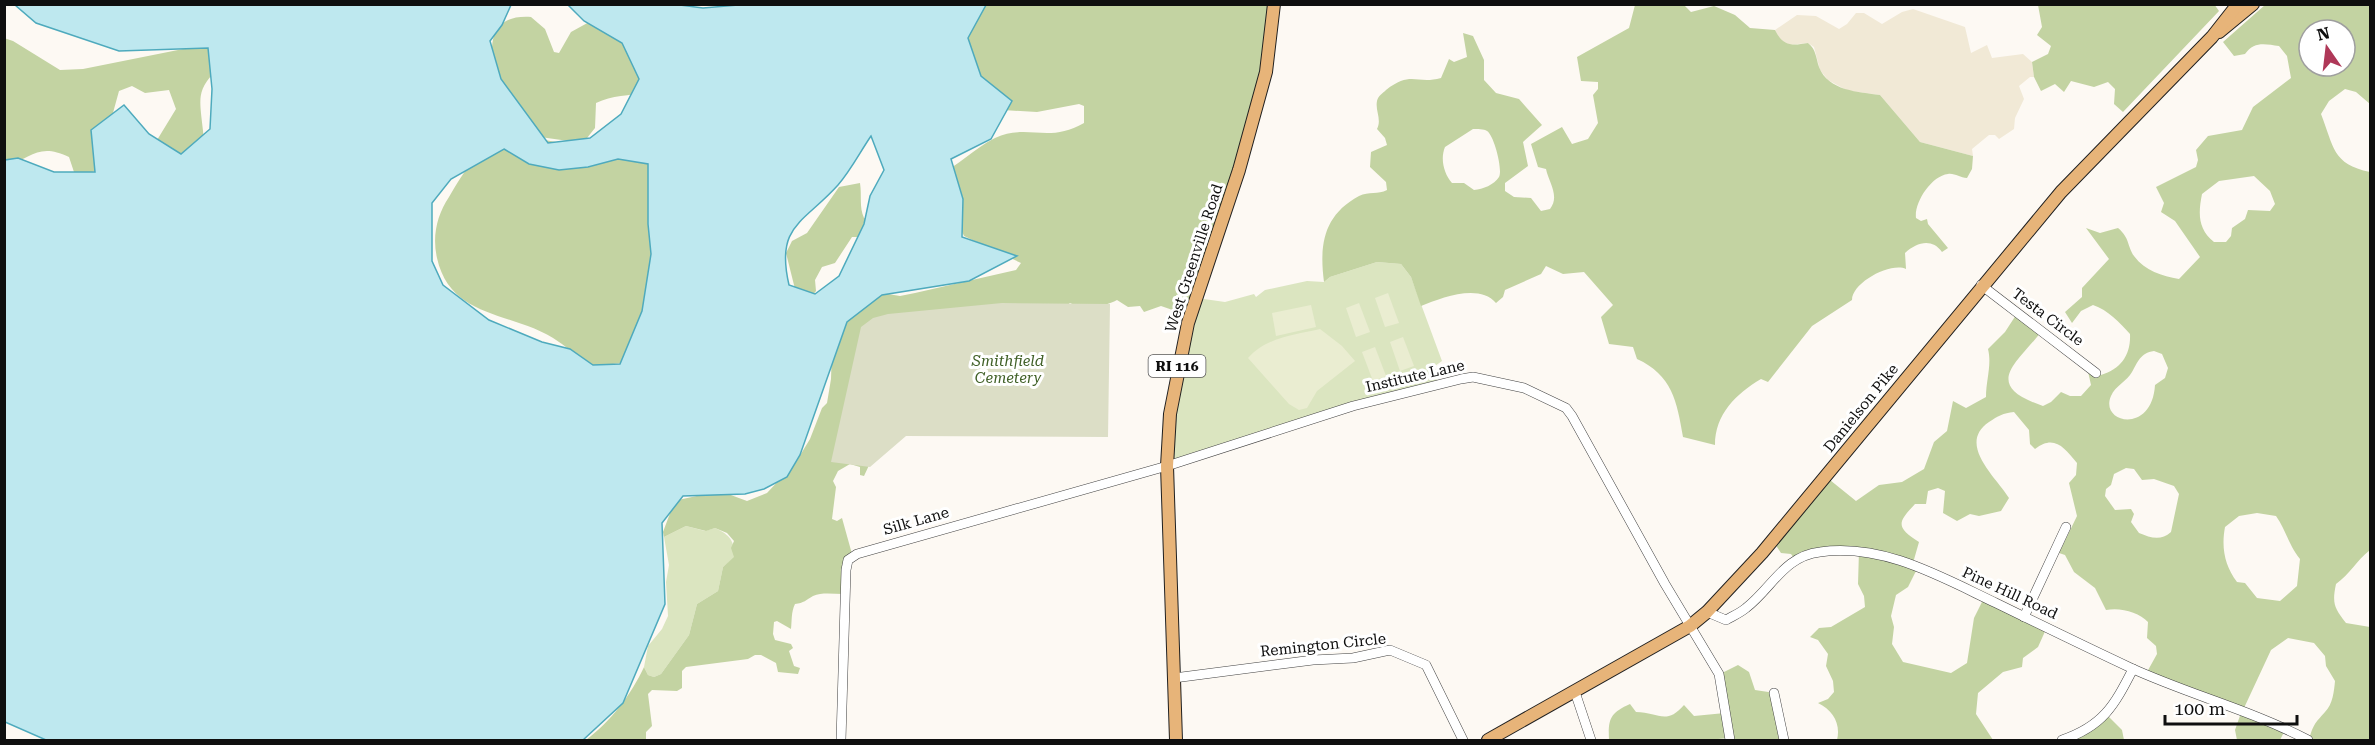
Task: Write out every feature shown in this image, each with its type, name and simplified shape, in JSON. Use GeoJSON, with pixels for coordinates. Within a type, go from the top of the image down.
{"type":"FeatureCollection","features":[{"type":"Feature","properties":{"kind":"main road","name":"West Greenville Road"},"geometry":{"type":"LineString","coordinates":[[1176,741],[1167,466],[1170,414],[1179,358],[1266,72],[1274,4]]}},
{"type":"Feature","properties":{"kind":"main road","name":"Danielson Pike"},"geometry":{"type":"LineString","coordinates":[[1488,741],[1690,626],[1707,612],[1762,553],[1981,285],[2061,192],[2212,37],[2238,4]]}},
{"type":"Feature","properties":{"kind":"main road","name":"Danielson Pike"},"geometry":{"type":"LineString","coordinates":[[2212,37],[2253,4]]}},
{"type":"Feature","properties":{"kind":"street","name":"Testa Circle"},"geometry":{"type":"LineString","coordinates":[[1981,285],[2096,373]]}},
{"type":"Feature","properties":{"kind":"street","name":"Institute Lane"},"geometry":{"type":"LineString","coordinates":[[1167,466],[1353,405],[1473,377],[1524,388],[1566,408],[1719,674],[1730,741]]}},
{"type":"Feature","properties":{"kind":"street","name":"Silk Lane"},"geometry":{"type":"LineString","coordinates":[[841,741],[846,570],[853,556],[1167,466]]}},
{"type":"Feature","properties":{"kind":"street"},"geometry":{"type":"LineString","coordinates":[[2024,617],[2066,527]]}},
{"type":"Feature","properties":{"kind":"street","name":"Pine Hill Road"},"geometry":{"type":"LineString","coordinates":[[1707,612],[1726,620],[1746,608],[1784,568],[1799,557],[1818,552],[1844,550],[1873,552],[1915,566],[2133,669],[2254,714],[2308,741]]}},
{"type":"Feature","properties":{"kind":"street","name":"Remington Circle"},"geometry":{"type":"LineString","coordinates":[[1174,678],[1313,660],[1353,658],[1390,650],[1426,665],[1463,741]]}},
{"type":"Feature","properties":{"kind":"street"},"geometry":{"type":"LineString","coordinates":[[2062,741],[2102,720],[2119,698],[2133,669]]}},
{"type":"Feature","properties":{"kind":"street"},"geometry":{"type":"LineString","coordinates":[[1575,692],[1591,741]]}},
{"type":"Feature","properties":{"kind":"street"},"geometry":{"type":"LineString","coordinates":[[1774,693],[1784,741]]}},
{"type":"Feature","properties":{"kind":"shaded area"},"geometry":{"type":"Polygon","coordinates":[[[1913,9],[1965,27],[1971,53],[1987,45],[1992,58],[2023,54],[2032,62],[2034,77],[2030,77],[2019,86],[2024,99],[2015,118],[2014,129],[1999,139],[1995,135],[1989,135],[1972,149],[1973,156],[1920,142],[1880,95],[1848,91],[1828,80],[1820,70],[1814,47],[1808,43],[1788,45],[1780,41],[1775,30],[1797,15],[1816,16],[1839,29],[1847,24],[1856,13],[1864,13],[1882,24],[1902,12],[1913,9]]]}},
{"type":"Feature","properties":{"kind":"green space"},"geometry":{"type":"Polygon","coordinates":[[[979,4],[1275,5],[1267,67],[1190,316],[1161,306],[1144,312],[1140,306],[1128,307],[1117,300],[1093,307],[1070,303],[1066,306],[886,315],[871,461],[864,476],[860,475],[860,467],[850,464],[838,471],[833,481],[836,487],[832,519],[837,521],[842,518],[852,554],[843,594],[820,594],[795,604],[791,629],[777,621],[774,622],[775,640],[791,644],[793,648],[789,651],[794,666],[800,668],[798,674],[778,672],[776,663],[761,655],[748,659],[686,667],[682,671],[682,688],[677,691],[652,690],[648,694],[652,726],[646,732],[646,740],[586,740],[619,707],[633,688],[644,667],[648,675],[654,677],[661,674],[689,635],[697,604],[718,591],[723,567],[734,557],[731,548],[734,541],[727,533],[715,528],[706,531],[686,526],[664,537],[663,532],[672,508],[678,500],[720,491],[747,501],[767,493],[796,462],[810,439],[822,408],[827,403],[831,379],[832,347],[848,319],[882,293],[900,296],[915,293],[1016,270],[1021,263],[964,236],[937,176],[995,138],[1018,132],[1060,132],[1084,123],[1084,106],[1079,104],[1037,112],[1003,110],[951,64],[979,4]]]}},
{"type":"Feature","properties":{"kind":"green space"},"geometry":{"type":"Polygon","coordinates":[[[2214,4],[2219,11],[2123,112],[2114,104],[2115,89],[2108,82],[2094,87],[2071,81],[2064,92],[2055,84],[2041,91],[2034,77],[2032,62],[2048,54],[2051,46],[2037,35],[2042,27],[2038,5],[2214,4]]]}},
{"type":"Feature","properties":{"kind":"green space"},"geometry":{"type":"Polygon","coordinates":[[[1635,5],[1684,5],[1691,12],[1714,6],[1735,15],[1750,28],[1775,30],[1788,44],[1808,43],[1814,51],[1823,75],[1829,81],[1845,89],[1880,95],[1920,142],[1973,156],[1972,169],[1967,178],[1951,174],[1936,180],[1925,191],[1916,212],[1916,218],[1921,221],[1927,219],[1928,224],[1948,248],[1942,252],[1929,243],[1919,244],[1905,253],[1906,269],[1891,268],[1865,281],[1858,287],[1852,300],[1812,326],[1768,382],[1761,379],[1735,398],[1723,414],[1715,445],[1683,437],[1675,401],[1665,381],[1649,365],[1637,359],[1633,347],[1609,344],[1601,317],[1613,305],[1584,272],[1563,274],[1546,266],[1541,274],[1505,290],[1503,297],[1496,303],[1489,297],[1470,293],[1449,296],[1421,306],[1411,277],[1401,264],[1377,262],[1330,277],[1324,282],[1322,255],[1326,232],[1331,222],[1338,212],[1359,196],[1387,190],[1386,182],[1370,167],[1371,152],[1387,145],[1385,138],[1377,129],[1379,122],[1377,101],[1386,90],[1408,79],[1441,78],[1449,59],[1454,62],[1467,57],[1463,33],[1473,36],[1484,60],[1484,80],[1496,93],[1519,99],[1542,125],[1523,142],[1528,166],[1505,183],[1505,191],[1514,197],[1531,198],[1541,211],[1550,209],[1554,199],[1553,189],[1546,169],[1538,167],[1531,144],[1562,127],[1572,144],[1588,139],[1598,123],[1593,95],[1598,89],[1598,82],[1581,81],[1577,57],[1629,28],[1635,5]],[[1473,129],[1445,147],[1443,161],[1445,171],[1452,183],[1464,183],[1474,190],[1485,188],[1497,180],[1500,167],[1490,134],[1486,130],[1473,129]]]}},
{"type":"Feature","properties":{"kind":"green space"},"geometry":{"type":"Polygon","coordinates":[[[2265,5],[2370,5],[2370,104],[2356,92],[2345,89],[2329,101],[2321,114],[2332,145],[2341,159],[2358,169],[2370,172],[2370,550],[2336,584],[2334,601],[2346,623],[2370,627],[2370,740],[2309,740],[2315,724],[2330,705],[2335,681],[2326,666],[2325,656],[2314,643],[2288,638],[2271,650],[2244,708],[2285,730],[2280,740],[2237,740],[2235,730],[2242,710],[2147,672],[2157,654],[2156,646],[2147,638],[2148,622],[2140,615],[2129,611],[2106,610],[2095,588],[2074,572],[2065,555],[2059,553],[2077,516],[2069,483],[2076,475],[2077,463],[2058,444],[2048,443],[2035,449],[2030,444],[2029,430],[2014,412],[2001,415],[1989,422],[1980,431],[1977,440],[1982,460],[2009,498],[2001,511],[1979,516],[1970,514],[1957,521],[1943,513],[1945,491],[1938,488],[1928,491],[1926,504],[1915,504],[1902,520],[1906,532],[1919,542],[1913,563],[1918,567],[1908,587],[1896,595],[1891,616],[1894,627],[1892,644],[1903,662],[1951,673],[1967,663],[1974,618],[1984,598],[2047,627],[2038,647],[2023,658],[2022,667],[2003,672],[1978,693],[1976,714],[1993,740],[1837,740],[1838,728],[1835,718],[1828,709],[1818,703],[1828,699],[1834,692],[1833,681],[1826,666],[1828,654],[1818,640],[1810,637],[1819,628],[1831,627],[1865,607],[1864,596],[1858,584],[1859,551],[1794,558],[1791,554],[1781,553],[1775,544],[1830,480],[1856,501],[1879,485],[1902,482],[1924,469],[1934,442],[1947,431],[1953,401],[1966,408],[1986,397],[1988,349],[2005,332],[2018,312],[2042,331],[2009,373],[2009,382],[2013,390],[2024,398],[2043,406],[2061,392],[2070,396],[2081,396],[2091,385],[2087,367],[2101,375],[2119,365],[2127,355],[2130,334],[2118,321],[2093,305],[2081,311],[2072,323],[2065,312],[2082,297],[2082,288],[2109,259],[2086,228],[2100,233],[2118,228],[2125,235],[2134,256],[2143,266],[2179,279],[2200,257],[2175,221],[2161,212],[2164,203],[2156,187],[2196,167],[2198,160],[2196,150],[2208,136],[2242,130],[2253,107],[2291,78],[2287,56],[2279,46],[2256,45],[2245,54],[2234,56],[2223,42],[2265,5]],[[2254,176],[2219,181],[2202,194],[2200,221],[2205,232],[2214,242],[2226,242],[2231,236],[2232,228],[2245,219],[2248,210],[2270,211],[2275,204],[2270,191],[2254,176]],[[2154,351],[2140,358],[2130,375],[2111,396],[2109,405],[2112,413],[2119,418],[2137,418],[2145,412],[2152,401],[2155,385],[2165,378],[2168,368],[2162,354],[2154,351]],[[2126,468],[2114,474],[2105,496],[2115,510],[2131,509],[2134,514],[2131,522],[2139,533],[2156,538],[2171,532],[2179,494],[2174,486],[2154,479],[2142,480],[2134,469],[2126,468]],[[2257,513],[2239,516],[2225,527],[2225,556],[2230,570],[2237,582],[2245,583],[2257,598],[2280,601],[2297,586],[2300,559],[2276,516],[2257,513]]]}},
{"type":"Feature","properties":{"kind":"green space"},"geometry":{"type":"Polygon","coordinates":[[[631,13],[647,92],[614,97],[596,103],[595,128],[583,143],[540,137],[504,113],[496,83],[492,50],[494,36],[500,25],[512,19],[531,17],[545,29],[554,52],[559,53],[571,32],[591,21],[631,13]]]}},
{"type":"Feature","properties":{"kind":"green space"},"geometry":{"type":"Polygon","coordinates":[[[4,38],[13,41],[60,70],[83,69],[213,43],[230,56],[210,77],[202,92],[204,138],[191,155],[164,156],[154,145],[176,109],[169,90],[145,93],[132,86],[119,91],[97,171],[75,175],[69,157],[51,151],[36,153],[5,168],[4,38]]]}},
{"type":"Feature","properties":{"kind":"green space"},"geometry":{"type":"Polygon","coordinates":[[[534,138],[556,142],[653,143],[660,261],[625,363],[586,366],[563,344],[542,332],[470,304],[456,293],[444,278],[437,258],[435,234],[441,211],[458,181],[482,152],[490,147],[534,138]]]}},
{"type":"Feature","properties":{"kind":"green space"},"geometry":{"type":"Polygon","coordinates":[[[860,183],[862,214],[870,221],[863,237],[852,237],[835,263],[822,267],[815,280],[816,291],[810,298],[797,297],[786,253],[792,241],[807,233],[839,187],[860,183]]]}},
{"type":"Feature","properties":{"kind":"green space"},"geometry":{"type":"Polygon","coordinates":[[[1377,262],[1401,264],[1411,277],[1442,361],[1435,366],[1438,388],[1339,414],[1185,460],[1167,460],[1197,298],[1225,302],[1254,294],[1256,297],[1265,290],[1307,281],[1324,282],[1330,277],[1377,262]]]}},
{"type":"Feature","properties":{"kind":"green space"},"geometry":{"type":"Polygon","coordinates":[[[1388,293],[1399,323],[1385,327],[1375,298],[1388,293]]]}},
{"type":"Feature","properties":{"kind":"green space","name":"Smithfield Cemetery"},"geometry":{"type":"Polygon","coordinates":[[[1002,303],[1110,304],[1108,437],[906,436],[870,467],[831,462],[861,327],[873,318],[888,314],[1002,303]]]}},
{"type":"Feature","properties":{"kind":"green space"},"geometry":{"type":"Polygon","coordinates":[[[1359,303],[1370,332],[1356,337],[1346,308],[1359,303]]]}},
{"type":"Feature","properties":{"kind":"green space"},"geometry":{"type":"Polygon","coordinates":[[[1311,305],[1316,327],[1276,336],[1272,313],[1311,305]]]}},
{"type":"Feature","properties":{"kind":"green space"},"geometry":{"type":"Polygon","coordinates":[[[1320,329],[1342,346],[1355,361],[1317,391],[1307,408],[1299,410],[1289,404],[1248,358],[1272,341],[1320,329]]]}},
{"type":"Feature","properties":{"kind":"green space"},"geometry":{"type":"Polygon","coordinates":[[[1403,337],[1414,366],[1400,371],[1390,342],[1403,337]]]}},
{"type":"Feature","properties":{"kind":"green space"},"geometry":{"type":"Polygon","coordinates":[[[1375,347],[1386,376],[1373,381],[1362,352],[1375,347]]]}},
{"type":"Feature","properties":{"kind":"green space"},"geometry":{"type":"Polygon","coordinates":[[[686,526],[705,531],[715,528],[724,533],[734,546],[735,557],[723,567],[718,591],[697,604],[689,635],[661,674],[654,677],[648,675],[644,667],[648,646],[662,629],[668,616],[666,582],[669,565],[664,537],[686,526]]]}},
{"type":"Feature","properties":{"kind":"green space"},"geometry":{"type":"Polygon","coordinates":[[[1738,665],[1749,672],[1755,690],[1775,693],[1784,740],[1730,740],[1729,738],[1609,740],[1609,727],[1614,714],[1630,704],[1636,712],[1662,716],[1672,715],[1684,705],[1694,716],[1725,713],[1720,674],[1738,665]]]}},
{"type":"Feature","properties":{"kind":"green space"},"geometry":{"type":"Polygon","coordinates":[[[2107,715],[2122,730],[2124,740],[2060,740],[2107,715]]]}},
{"type":"Feature","properties":{"kind":"water"},"geometry":{"type":"Polygon","coordinates":[[[672,4],[703,8],[750,4],[986,5],[968,38],[981,76],[1012,101],[991,139],[951,159],[963,199],[962,237],[1017,256],[969,281],[882,295],[847,322],[800,455],[787,477],[764,489],[745,494],[683,496],[662,523],[665,604],[623,703],[583,740],[46,740],[5,722],[5,160],[18,158],[54,172],[95,172],[91,130],[124,105],[149,134],[181,154],[210,129],[212,89],[208,48],[119,51],[36,23],[15,5],[511,5],[502,25],[490,41],[501,79],[548,143],[590,138],[621,114],[639,79],[622,43],[584,21],[568,5],[672,4]],[[871,136],[843,179],[804,218],[789,237],[786,265],[789,285],[815,294],[839,276],[864,224],[870,196],[884,170],[871,136]],[[504,149],[451,179],[432,203],[432,261],[443,285],[489,320],[542,342],[570,349],[593,365],[620,364],[642,311],[651,254],[648,224],[648,164],[618,159],[588,167],[559,170],[529,164],[504,149]]]}}]}
